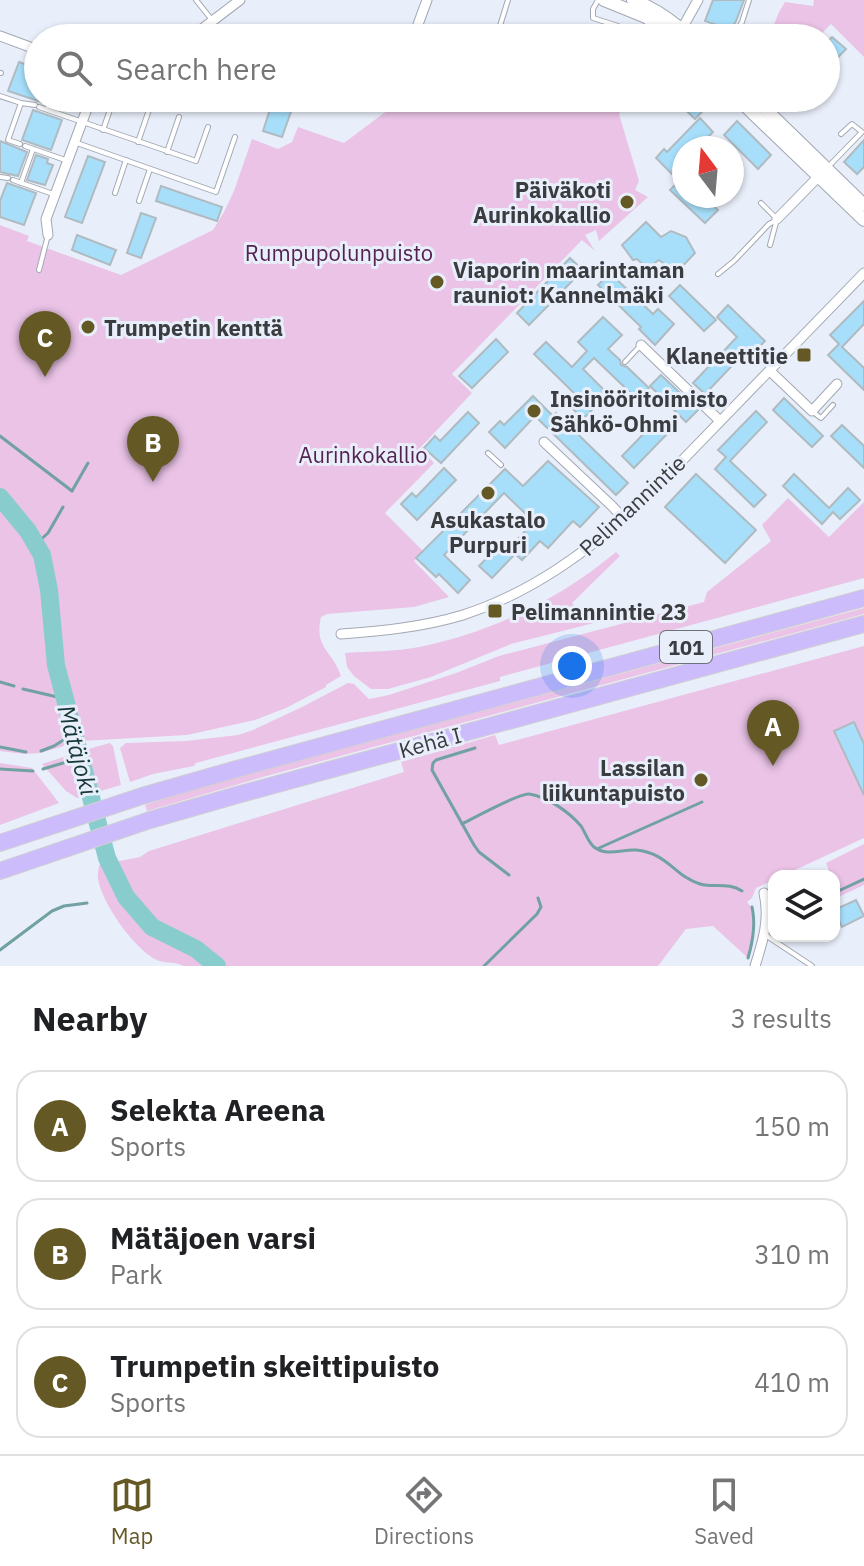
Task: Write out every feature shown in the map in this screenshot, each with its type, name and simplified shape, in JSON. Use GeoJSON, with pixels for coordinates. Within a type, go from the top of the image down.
{"type":"FeatureCollection","features":[{"type":"Feature","properties":{"kind":"highway","name":"Kehä I"},"geometry":{"type":"LineString","coordinates":[[4,841],[142,796],[346,738],[864,598]]}},
{"type":"Feature","properties":{"kind":"highway","name":"Kehä I"},"geometry":{"type":"LineString","coordinates":[[0,871],[150,820],[864,624]]}},
{"type":"Feature","properties":{"kind":"highway"},"geometry":{"type":"LineString","coordinates":[[0,884],[56,852]]}},
{"type":"Feature","properties":{"kind":"street"},"geometry":{"type":"LineString","coordinates":[[208,24],[240,0]]}},
{"type":"Feature","properties":{"kind":"street"},"geometry":{"type":"LineString","coordinates":[[418,24],[427,0]]}},
{"type":"Feature","properties":{"kind":"street"},"geometry":{"type":"LineString","coordinates":[[604,0],[659,24]]}},
{"type":"Feature","properties":{"kind":"street"},"geometry":{"type":"LineString","coordinates":[[633,0],[650,7],[668,24]]}},
{"type":"Feature","properties":{"kind":"street"},"geometry":{"type":"LineString","coordinates":[[687,24],[698,1]]}},
{"type":"Feature","properties":{"kind":"street"},"geometry":{"type":"LineString","coordinates":[[2,40],[24,46]]}},
{"type":"Feature","properties":{"kind":"street"},"geometry":{"type":"LineString","coordinates":[[48,235],[46,219],[86,112]]}},
{"type":"Feature","properties":{"kind":"street"},"geometry":{"type":"LineString","coordinates":[[753,112],[822,173],[864,205]]}},
{"type":"Feature","properties":{"kind":"street"},"geometry":{"type":"LineString","coordinates":[[767,112],[864,220]]}},
{"type":"Feature","properties":{"kind":"street"},"geometry":{"type":"LineString","coordinates":[[777,219],[822,173]]}},
{"type":"Feature","properties":{"kind":"street","name":"Pelimannintie"},"geometry":{"type":"LineString","coordinates":[[341,634],[398,629],[462,615],[497,601],[564,566],[624,519],[864,273]]}},
{"type":"Feature","properties":{"kind":"street"},"geometry":{"type":"LineString","coordinates":[[641,345],[720,421]]}},
{"type":"Feature","properties":{"kind":"street"},"geometry":{"type":"LineString","coordinates":[[770,371],[812,411],[837,384]]}},
{"type":"Feature","properties":{"kind":"street"},"geometry":{"type":"LineString","coordinates":[[544,442],[624,519]]}},
{"type":"Feature","properties":{"kind":"street"},"geometry":{"type":"LineString","coordinates":[[755,966],[767,914],[764,893]]}},
{"type":"Feature","properties":{"kind":"lane"},"geometry":{"type":"LineString","coordinates":[[196,0],[212,21]]}},
{"type":"Feature","properties":{"kind":"lane"},"geometry":{"type":"LineString","coordinates":[[500,24],[508,0]]}},
{"type":"Feature","properties":{"kind":"lane"},"geometry":{"type":"LineString","coordinates":[[598,0],[593,9],[593,18],[612,24]]}},
{"type":"Feature","properties":{"kind":"lane"},"geometry":{"type":"LineString","coordinates":[[741,24],[749,0]]}},
{"type":"Feature","properties":{"kind":"lane"},"geometry":{"type":"LineString","coordinates":[[0,96],[24,104]]}},
{"type":"Feature","properties":{"kind":"lane"},"geometry":{"type":"LineString","coordinates":[[21,103],[8,140],[68,161]]}},
{"type":"Feature","properties":{"kind":"lane"},"geometry":{"type":"LineString","coordinates":[[54,112],[196,161],[208,127]]}},
{"type":"Feature","properties":{"kind":"lane"},"geometry":{"type":"LineString","coordinates":[[103,130],[109,112]]}},
{"type":"Feature","properties":{"kind":"lane"},"geometry":{"type":"LineString","coordinates":[[138,142],[148,112]]}},
{"type":"Feature","properties":{"kind":"lane"},"geometry":{"type":"LineString","coordinates":[[167,152],[179,117]]}},
{"type":"Feature","properties":{"kind":"lane"},"geometry":{"type":"LineString","coordinates":[[822,173],[863,133],[852,124],[841,134]]}},
{"type":"Feature","properties":{"kind":"lane"},"geometry":{"type":"LineString","coordinates":[[75,142],[216,192],[235,137]]}},
{"type":"Feature","properties":{"kind":"lane"},"geometry":{"type":"LineString","coordinates":[[21,183],[33,149]]}},
{"type":"Feature","properties":{"kind":"lane"},"geometry":{"type":"LineString","coordinates":[[115,193],[126,160]]}},
{"type":"Feature","properties":{"kind":"lane"},"geometry":{"type":"LineString","coordinates":[[139,201],[150,169]]}},
{"type":"Feature","properties":{"kind":"lane"},"geometry":{"type":"LineString","coordinates":[[0,177],[55,195]]}},
{"type":"Feature","properties":{"kind":"lane"},"geometry":{"type":"LineString","coordinates":[[761,203],[777,219]]}},
{"type":"Feature","properties":{"kind":"lane"},"geometry":{"type":"LineString","coordinates":[[770,245],[777,219]]}},
{"type":"Feature","properties":{"kind":"lane"},"geometry":{"type":"LineString","coordinates":[[718,274],[777,219]]}},
{"type":"Feature","properties":{"kind":"lane"},"geometry":{"type":"LineString","coordinates":[[39,270],[48,235]]}},
{"type":"Feature","properties":{"kind":"lane"},"geometry":{"type":"LineString","coordinates":[[625,362],[641,345]]}},
{"type":"Feature","properties":{"kind":"lane"},"geometry":{"type":"LineString","coordinates":[[812,411],[821,418],[833,405]]}},
{"type":"Feature","properties":{"kind":"lane"},"geometry":{"type":"LineString","coordinates":[[488,453],[501,465]]}},
{"type":"Feature","properties":{"kind":"lane"},"geometry":{"type":"LineString","coordinates":[[764,934],[812,966]]}},
{"type":"Feature","properties":{"kind":"green space"},"geometry":{"type":"Polygon","coordinates":[[[814,0],[864,0],[864,57],[840,33],[840,24],[774,24],[785,2],[813,6],[814,0]]]}},
{"type":"Feature","properties":{"kind":"green space"},"geometry":{"type":"Polygon","coordinates":[[[385,112],[620,112],[639,181],[635,190],[648,197],[599,241],[596,230],[585,235],[595,251],[582,240],[452,374],[472,393],[420,448],[434,463],[385,513],[423,551],[414,561],[449,597],[414,607],[321,617],[319,628],[322,643],[341,676],[286,708],[255,720],[187,735],[81,741],[40,753],[0,751],[0,225],[29,236],[27,241],[121,275],[213,230],[234,191],[252,139],[278,149],[292,142],[298,127],[344,143],[385,112]]]}},
{"type":"Feature","properties":{"kind":"green space"},"geometry":{"type":"Polygon","coordinates":[[[788,498],[829,537],[864,502],[864,578],[130,782],[120,748],[126,743],[238,735],[348,683],[354,684],[369,699],[389,695],[499,656],[704,602],[707,592],[771,541],[762,525],[788,498]]]}},
{"type":"Feature","properties":{"kind":"green space"},"geometry":{"type":"Polygon","coordinates":[[[616,552],[620,556],[572,603],[594,623],[511,644],[431,677],[388,689],[371,689],[347,667],[345,653],[419,647],[498,623],[548,599],[616,552]]]}},
{"type":"Feature","properties":{"kind":"green space"},"geometry":{"type":"Polygon","coordinates":[[[864,608],[864,614],[147,811],[145,805],[211,784],[864,608]]]}},
{"type":"Feature","properties":{"kind":"green space"},"geometry":{"type":"Polygon","coordinates":[[[864,646],[864,838],[795,870],[768,870],[768,883],[756,888],[747,902],[754,921],[748,958],[713,926],[686,929],[658,966],[184,966],[160,961],[141,948],[112,913],[100,888],[99,865],[140,857],[149,851],[404,772],[401,762],[495,735],[499,745],[864,646]]]}},
{"type":"Feature","properties":{"kind":"green space"},"geometry":{"type":"Polygon","coordinates":[[[110,743],[121,785],[94,793],[81,751],[110,743]]]}},
{"type":"Feature","properties":{"kind":"green space"},"geometry":{"type":"Polygon","coordinates":[[[70,755],[84,796],[77,798],[66,791],[42,764],[70,755]]]}},
{"type":"Feature","properties":{"kind":"green space"},"geometry":{"type":"Polygon","coordinates":[[[0,763],[32,768],[59,803],[0,825],[0,763]]]}},
{"type":"Feature","properties":{"kind":"green space"},"geometry":{"type":"Polygon","coordinates":[[[864,844],[864,885],[840,896],[840,870],[829,870],[826,863],[864,844]]]}},
{"type":"Feature","properties":{"kind":"building"},"geometry":{"type":"Polygon","coordinates":[[[713,0],[744,0],[734,24],[705,21],[713,0]]]}},
{"type":"Feature","properties":{"kind":"building"},"geometry":{"type":"Polygon","coordinates":[[[19,62],[24,64],[24,96],[8,91],[19,62]]]}},
{"type":"Feature","properties":{"kind":"building"},"geometry":{"type":"Polygon","coordinates":[[[32,112],[62,120],[51,150],[22,140],[32,112]]]}},
{"type":"Feature","properties":{"kind":"building"},"geometry":{"type":"Polygon","coordinates":[[[269,112],[291,112],[282,137],[263,131],[269,112]]]}},
{"type":"Feature","properties":{"kind":"building"},"geometry":{"type":"Polygon","coordinates":[[[688,112],[702,112],[695,119],[688,112]]]}},
{"type":"Feature","properties":{"kind":"building"},"geometry":{"type":"Polygon","coordinates":[[[700,118],[713,132],[709,136],[683,136],[700,118]]]}},
{"type":"Feature","properties":{"kind":"building"},"geometry":{"type":"Polygon","coordinates":[[[737,121],[771,155],[758,169],[744,155],[744,136],[724,135],[737,121]]]}},
{"type":"Feature","properties":{"kind":"building"},"geometry":{"type":"Polygon","coordinates":[[[864,140],[864,167],[857,174],[844,162],[864,140]]]}},
{"type":"Feature","properties":{"kind":"building"},"geometry":{"type":"Polygon","coordinates":[[[0,141],[27,152],[18,176],[0,172],[0,141]]]}},
{"type":"Feature","properties":{"kind":"building"},"geometry":{"type":"Polygon","coordinates":[[[672,147],[672,174],[656,158],[664,149],[667,152],[672,147]]]}},
{"type":"Feature","properties":{"kind":"building"},"geometry":{"type":"Polygon","coordinates":[[[36,155],[48,159],[47,163],[53,165],[45,185],[27,180],[36,155]]]}},
{"type":"Feature","properties":{"kind":"building"},"geometry":{"type":"Polygon","coordinates":[[[88,156],[105,162],[82,223],[65,217],[88,156]]]}},
{"type":"Feature","properties":{"kind":"building"},"geometry":{"type":"Polygon","coordinates":[[[7,183],[36,193],[24,225],[0,217],[0,201],[7,183]]]}},
{"type":"Feature","properties":{"kind":"building"},"geometry":{"type":"Polygon","coordinates":[[[161,186],[222,207],[217,221],[156,201],[161,186]]]}},
{"type":"Feature","properties":{"kind":"building"},"geometry":{"type":"Polygon","coordinates":[[[689,208],[718,210],[705,223],[689,208]]]}},
{"type":"Feature","properties":{"kind":"building"},"geometry":{"type":"Polygon","coordinates":[[[141,213],[156,218],[141,258],[127,253],[141,213]]]}},
{"type":"Feature","properties":{"kind":"building"},"geometry":{"type":"Polygon","coordinates":[[[646,222],[661,237],[671,231],[686,237],[695,253],[676,273],[659,260],[647,268],[637,259],[633,260],[622,245],[646,222]]]}},
{"type":"Feature","properties":{"kind":"building"},"geometry":{"type":"Polygon","coordinates":[[[77,235],[116,250],[110,265],[72,250],[77,235]]]}},
{"type":"Feature","properties":{"kind":"building"},"geometry":{"type":"Polygon","coordinates":[[[570,258],[583,270],[529,325],[517,313],[570,258]]]}},
{"type":"Feature","properties":{"kind":"building"},"geometry":{"type":"Polygon","coordinates":[[[610,273],[653,314],[658,309],[674,324],[655,345],[598,285],[610,273]]]}},
{"type":"Feature","properties":{"kind":"building"},"geometry":{"type":"Polygon","coordinates":[[[680,285],[716,320],[704,331],[669,296],[680,285]]]}},
{"type":"Feature","properties":{"kind":"building"},"geometry":{"type":"Polygon","coordinates":[[[864,301],[864,324],[842,347],[864,368],[864,390],[828,355],[839,344],[830,335],[864,301]]]}},
{"type":"Feature","properties":{"kind":"building"},"geometry":{"type":"Polygon","coordinates":[[[728,305],[765,341],[753,353],[749,348],[705,394],[693,383],[737,337],[717,317],[728,305]]]}},
{"type":"Feature","properties":{"kind":"building"},"geometry":{"type":"Polygon","coordinates":[[[603,317],[622,335],[608,349],[621,365],[649,388],[638,400],[594,358],[583,369],[608,394],[583,419],[567,403],[576,395],[534,354],[546,342],[572,367],[587,351],[578,342],[603,317]]]}},
{"type":"Feature","properties":{"kind":"building"},"geometry":{"type":"Polygon","coordinates":[[[496,339],[508,352],[472,388],[459,376],[496,339]]]}},
{"type":"Feature","properties":{"kind":"building"},"geometry":{"type":"Polygon","coordinates":[[[661,375],[698,410],[686,422],[650,386],[661,375]]]}},
{"type":"Feature","properties":{"kind":"building"},"geometry":{"type":"Polygon","coordinates":[[[533,396],[553,416],[556,413],[628,483],[616,495],[535,416],[505,448],[489,432],[500,421],[504,425],[533,396]]]}},
{"type":"Feature","properties":{"kind":"building"},"geometry":{"type":"Polygon","coordinates":[[[784,398],[823,436],[812,447],[773,410],[784,398]]]}},
{"type":"Feature","properties":{"kind":"building"},"geometry":{"type":"Polygon","coordinates":[[[756,411],[767,422],[730,461],[766,495],[754,507],[715,469],[726,457],[718,450],[756,411]]]}},
{"type":"Feature","properties":{"kind":"building"},"geometry":{"type":"Polygon","coordinates":[[[468,412],[479,423],[441,463],[424,448],[435,436],[440,441],[468,412]]]}},
{"type":"Feature","properties":{"kind":"building"},"geometry":{"type":"Polygon","coordinates":[[[657,420],[669,432],[634,468],[622,456],[657,420]]]}},
{"type":"Feature","properties":{"kind":"building"},"geometry":{"type":"Polygon","coordinates":[[[842,425],[864,446],[864,468],[831,436],[842,425]]]}},
{"type":"Feature","properties":{"kind":"building"},"geometry":{"type":"Polygon","coordinates":[[[548,461],[599,507],[580,527],[573,521],[548,548],[540,541],[522,560],[515,554],[492,578],[479,566],[502,542],[509,548],[534,522],[504,493],[444,555],[470,580],[458,593],[439,574],[436,577],[416,558],[505,469],[523,486],[548,461]]]}},
{"type":"Feature","properties":{"kind":"building"},"geometry":{"type":"Polygon","coordinates":[[[444,468],[456,480],[417,520],[401,504],[412,493],[416,497],[444,468]]]}},
{"type":"Feature","properties":{"kind":"building"},"geometry":{"type":"Polygon","coordinates":[[[696,474],[756,530],[725,563],[665,507],[696,474]]]}},
{"type":"Feature","properties":{"kind":"building"},"geometry":{"type":"Polygon","coordinates":[[[794,474],[829,508],[848,488],[860,500],[840,519],[833,512],[822,524],[783,486],[794,474]]]}},
{"type":"Feature","properties":{"kind":"building"},"geometry":{"type":"Polygon","coordinates":[[[854,722],[864,744],[864,795],[834,731],[854,722]]]}},
{"type":"Feature","properties":{"kind":"building"},"geometry":{"type":"Polygon","coordinates":[[[856,900],[864,916],[842,927],[840,907],[856,900]]]}},
{"type":"Feature","properties":{"kind":"waterway"},"geometry":{"type":"LineString","coordinates":[[0,436],[72,491]]}},
{"type":"Feature","properties":{"kind":"waterway"},"geometry":{"type":"LineString","coordinates":[[72,491],[88,463]]}},
{"type":"Feature","properties":{"kind":"waterway","name":"Mätäjoki"},"geometry":{"type":"LineString","coordinates":[[0,497],[28,531],[42,555],[49,590],[56,665],[107,858],[126,897],[152,927],[196,949],[217,966]]}},
{"type":"Feature","properties":{"kind":"waterway"},"geometry":{"type":"LineString","coordinates":[[37,543],[48,533],[63,507]]}},
{"type":"Feature","properties":{"kind":"waterway"},"geometry":{"type":"LineString","coordinates":[[0,682],[14,686]]}},
{"type":"Feature","properties":{"kind":"waterway"},"geometry":{"type":"LineString","coordinates":[[23,689],[66,699]]}},
{"type":"Feature","properties":{"kind":"waterway"},"geometry":{"type":"LineString","coordinates":[[41,751],[73,734]]}},
{"type":"Feature","properties":{"kind":"waterway"},"geometry":{"type":"LineString","coordinates":[[0,747],[26,752]]}},
{"type":"Feature","properties":{"kind":"waterway"},"geometry":{"type":"LineString","coordinates":[[475,748],[436,760],[432,770],[479,852],[509,875]]}},
{"type":"Feature","properties":{"kind":"waterway"},"geometry":{"type":"LineString","coordinates":[[43,769],[80,758]]}},
{"type":"Feature","properties":{"kind":"waterway"},"geometry":{"type":"LineString","coordinates":[[0,769],[33,771]]}},
{"type":"Feature","properties":{"kind":"waterway"},"geometry":{"type":"LineString","coordinates":[[462,824],[516,797],[529,794],[551,802],[570,816],[599,850],[647,852],[700,884],[742,891]]}},
{"type":"Feature","properties":{"kind":"waterway"},"geometry":{"type":"LineString","coordinates":[[599,848],[702,802]]}},
{"type":"Feature","properties":{"kind":"waterway"},"geometry":{"type":"LineString","coordinates":[[840,890],[864,879]]}},
{"type":"Feature","properties":{"kind":"waterway"},"geometry":{"type":"LineString","coordinates":[[484,966],[537,914],[541,907],[538,898]]}},
{"type":"Feature","properties":{"kind":"waterway"},"geometry":{"type":"LineString","coordinates":[[0,950],[52,911],[87,903]]}},
{"type":"Feature","properties":{"kind":"waterway"},"geometry":{"type":"LineString","coordinates":[[748,958],[754,920],[752,907]]}},
{"type":"Feature","properties":{"kind":"place","name":"Päiväkoti Aurinkokallio"},"geometry":{"type":"Point","coordinates":[627,202]}},
{"type":"Feature","properties":{"kind":"place","name":"Viaporin maarintaman rauniot: Kannelmäki"},"geometry":{"type":"Point","coordinates":[437,282]}},
{"type":"Feature","properties":{"kind":"place","name":"Trumpetin kenttä"},"geometry":{"type":"Point","coordinates":[88,327]}},
{"type":"Feature","properties":{"kind":"place","name":"Klaneettitie"},"geometry":{"type":"Point","coordinates":[804,355]}},
{"type":"Feature","properties":{"kind":"place","name":"Trumpetin skeittipuisto"},"geometry":{"type":"Point","coordinates":[45,377]}},
{"type":"Feature","properties":{"kind":"place","name":"Insinööritoimisto Sähkö-Ohmi"},"geometry":{"type":"Point","coordinates":[534,411]}},
{"type":"Feature","properties":{"kind":"place","name":"Mätäjoen varsi"},"geometry":{"type":"Point","coordinates":[153,482]}},
{"type":"Feature","properties":{"kind":"place","name":"Asukastalo Purpuri"},"geometry":{"type":"Point","coordinates":[488,493]}},
{"type":"Feature","properties":{"kind":"place","name":"Pelimannintie 23"},"geometry":{"type":"Point","coordinates":[495,611]}},
{"type":"Feature","properties":{"kind":"place","name":"Selekta Areena"},"geometry":{"type":"Point","coordinates":[773,766]}},
{"type":"Feature","properties":{"kind":"place","name":"Lassilan liikuntapuisto"},"geometry":{"type":"Point","coordinates":[701,780]}},
{"type":"Feature","properties":{"kind":"park label","name":"Rumpupolunpuisto"},"geometry":{"type":"Point","coordinates":[339,252]}},
{"type":"Feature","properties":{"kind":"park label","name":"Aurinkokallio"},"geometry":{"type":"Point","coordinates":[363,454]}}]}
